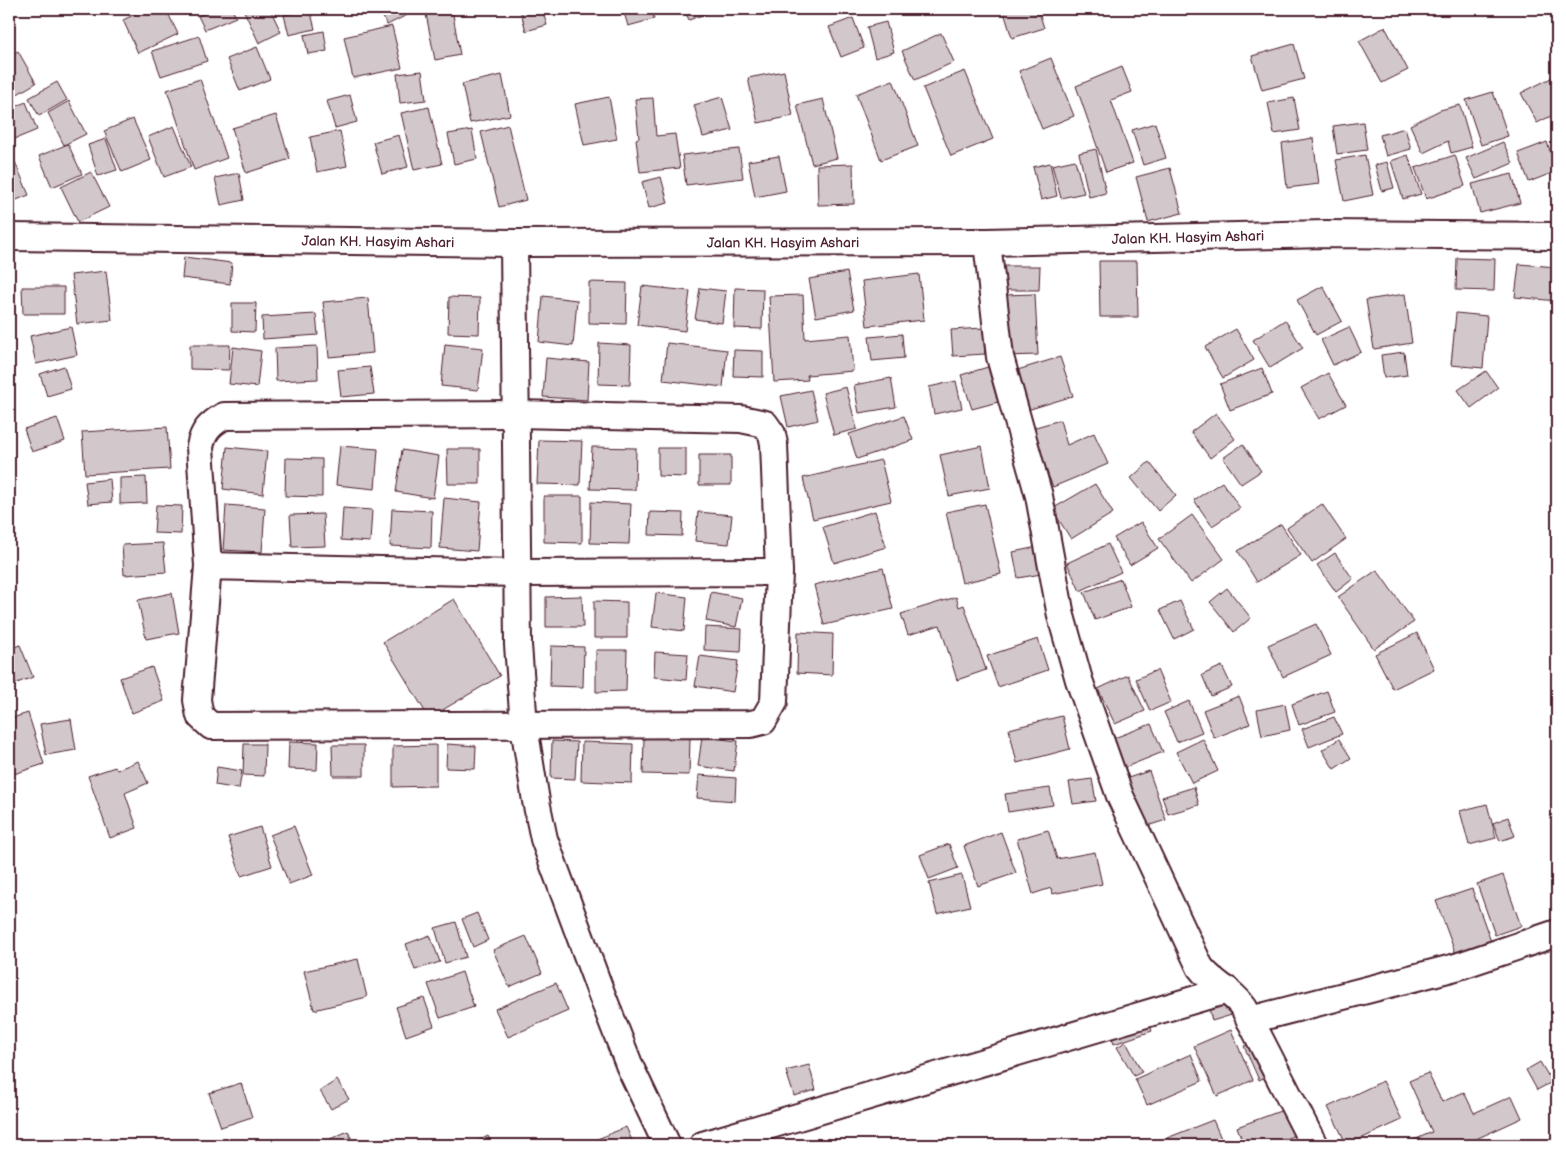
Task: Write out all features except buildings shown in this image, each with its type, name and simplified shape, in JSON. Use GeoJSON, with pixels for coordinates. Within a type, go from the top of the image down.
{"type":"FeatureCollection","features":[{"type":"Feature","properties":{"kind":"street","name":"Jalan KH. Hasyim Ashari"},"geometry":{"type":"LineString","coordinates":[[9,237],[514,243],[987,242],[1325,234],[1557,236]]}},
{"type":"Feature","properties":{"kind":"street"},"geometry":{"type":"LineString","coordinates":[[987,242],[1000,357],[1039,496],[1061,616],[1079,680],[1120,796],[1200,966],[1212,981],[1228,990],[1240,1001],[1314,1145]]}},
{"type":"Feature","properties":{"kind":"street"},"geometry":{"type":"LineString","coordinates":[[514,243],[517,573],[524,726],[544,839],[620,1041],[667,1145]]}},
{"type":"Feature","properties":{"kind":"street"},"geometry":{"type":"LineString","coordinates":[[516,414],[741,419],[765,424],[772,434],[774,444],[779,572],[774,702],[763,721],[751,724],[211,726],[200,716],[197,700],[208,566],[200,447],[203,435],[211,423],[224,416],[516,414]]}},
{"type":"Feature","properties":{"kind":"street"},"geometry":{"type":"LineString","coordinates":[[208,566],[517,573],[779,572]]}},
{"type":"Feature","properties":{"kind":"street"},"geometry":{"type":"LineString","coordinates":[[1250,1020],[1456,967],[1557,933]]}},
{"type":"Feature","properties":{"kind":"street"},"geometry":{"type":"LineString","coordinates":[[703,1145],[1228,990]]}}]}
